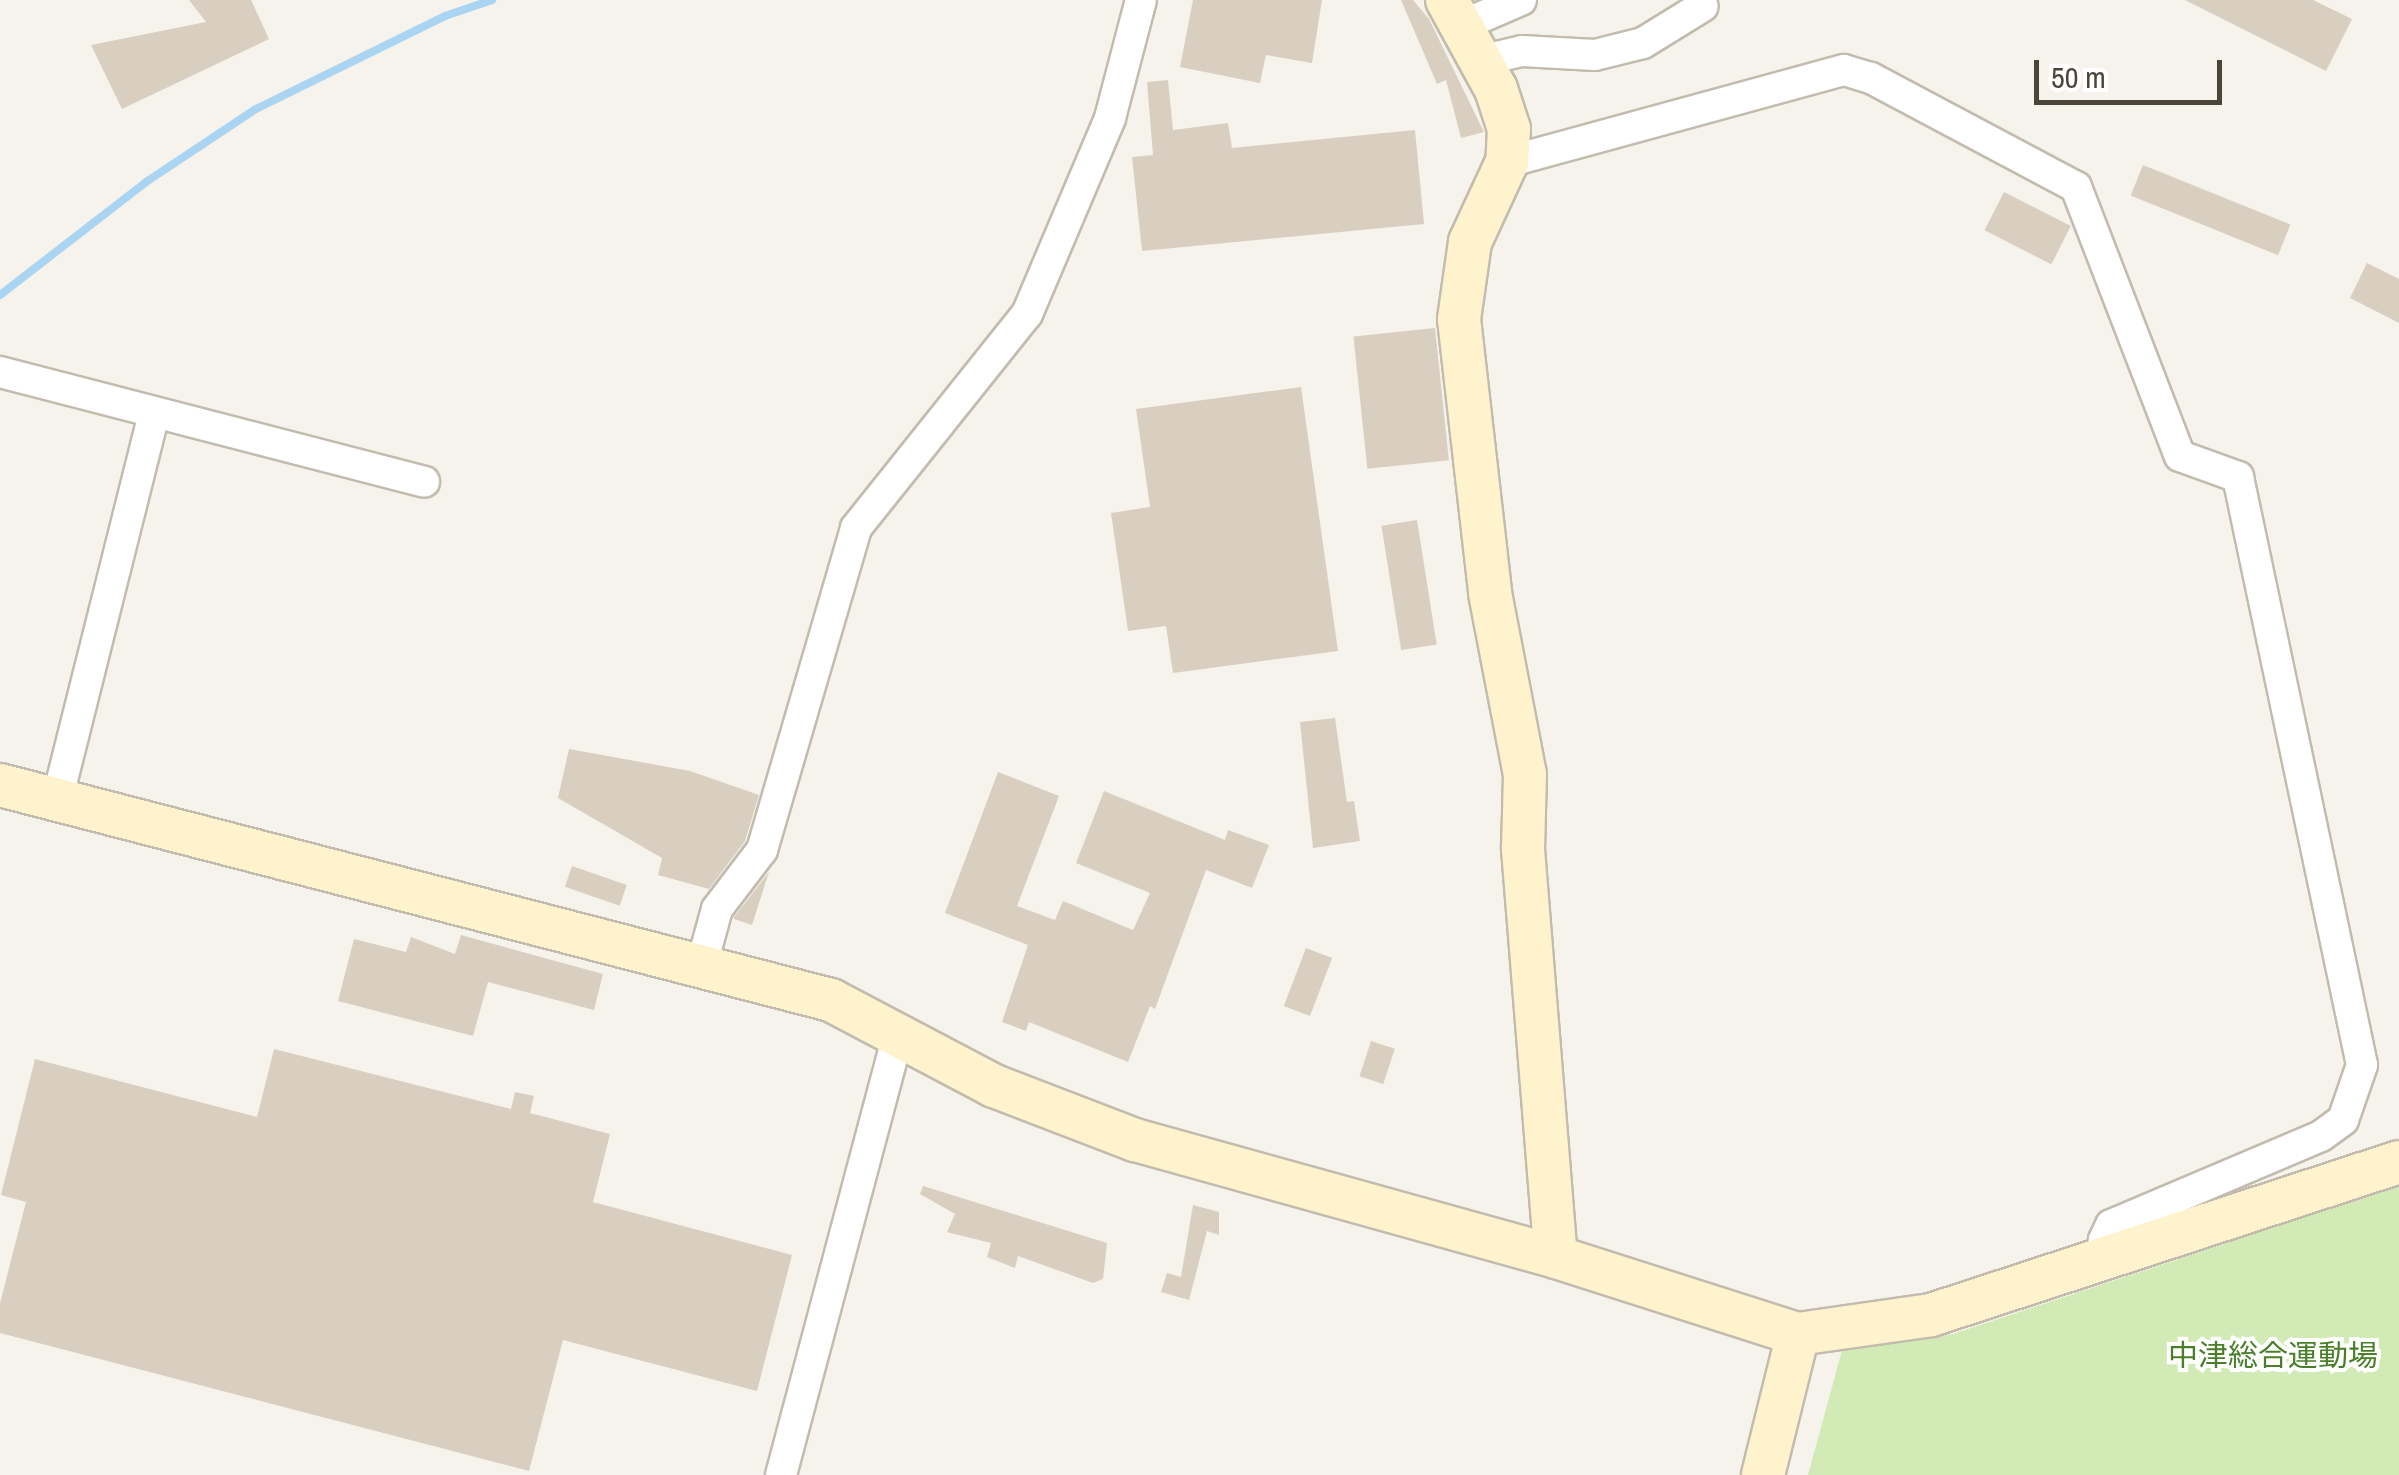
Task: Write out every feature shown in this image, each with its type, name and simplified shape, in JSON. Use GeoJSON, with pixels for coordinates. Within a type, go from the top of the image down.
{"type":"FeatureCollection","features":[{"type":"Feature","properties":{"kind":"street"},"geometry":{"type":"LineString","coordinates":[[700,971],[717,909],[762,850],[856,528],[890,478],[1027,314],[1110,118],[1142,0]]}},
{"type":"Feature","properties":{"kind":"street"},"geometry":{"type":"LineString","coordinates":[[1464,28],[1521,0]]}},
{"type":"Feature","properties":{"kind":"street"},"geometry":{"type":"LineString","coordinates":[[1464,28],[1522,51],[1595,54],[1642,43],[1702,6]]}},
{"type":"Feature","properties":{"kind":"street"},"geometry":{"type":"LineString","coordinates":[[1464,28],[1508,129],[1507,162],[1470,242],[1459,319],[1490,594],[1525,774],[1524,849],[1556,1257]]}},
{"type":"Feature","properties":{"kind":"street"},"geometry":{"type":"LineString","coordinates":[[1507,162],[1844,70],[1871,78],[2076,187],[2180,456],[2238,477],[2362,1065],[2343,1120],[2321,1136],[2111,1226],[2104,1240],[2109,1258]]}},
{"type":"Feature","properties":{"kind":"street"},"geometry":{"type":"LineString","coordinates":[[0,372],[424,482]]}},
{"type":"Feature","properties":{"kind":"street"},"geometry":{"type":"LineString","coordinates":[[56,800],[154,414]]}},
{"type":"Feature","properties":{"kind":"street"},"geometry":{"type":"LineString","coordinates":[[0,785],[700,971],[831,1000],[994,1086],[1135,1140],[1556,1257],[1798,1334],[1931,1315],[2399,1162]]}},
{"type":"Feature","properties":{"kind":"street"},"geometry":{"type":"LineString","coordinates":[[781,1475],[898,1034]]}},
{"type":"Feature","properties":{"kind":"street"},"geometry":{"type":"LineString","coordinates":[[1763,1475],[1798,1334]]}},
{"type":"Feature","properties":{"kind":"green space","name":"中津総合運動場"},"geometry":{"type":"Polygon","coordinates":[[[2399,1186],[2399,1475],[1808,1475],[1844,1343],[1953,1334],[2399,1186]]]}},
{"type":"Feature","properties":{"kind":"building"},"geometry":{"type":"Polygon","coordinates":[[[189,0],[251,0],[269,39],[122,109],[91,45],[206,22],[189,0]]]}},
{"type":"Feature","properties":{"kind":"building"},"geometry":{"type":"Polygon","coordinates":[[[1193,0],[1322,0],[1312,63],[1266,55],[1260,83],[1180,67],[1193,0]]]}},
{"type":"Feature","properties":{"kind":"building"},"geometry":{"type":"Polygon","coordinates":[[[1401,0],[1413,0],[1429,19],[1484,132],[1461,138],[1446,80],[1437,84],[1401,0]]]}},
{"type":"Feature","properties":{"kind":"building"},"geometry":{"type":"Polygon","coordinates":[[[2185,0],[2313,0],[2352,19],[2326,71],[2185,0]]]}},
{"type":"Feature","properties":{"kind":"building"},"geometry":{"type":"Polygon","coordinates":[[[1168,80],[1173,130],[1228,123],[1232,148],[1415,130],[1424,224],[1142,251],[1132,157],[1153,155],[1147,82],[1168,80]]]}},
{"type":"Feature","properties":{"kind":"building"},"geometry":{"type":"Polygon","coordinates":[[[2143,165],[2290,225],[2278,255],[2131,196],[2143,165]]]}},
{"type":"Feature","properties":{"kind":"building"},"geometry":{"type":"Polygon","coordinates":[[[2004,192],[2071,226],[2051,264],[1984,230],[2004,192]]]}},
{"type":"Feature","properties":{"kind":"building"},"geometry":{"type":"Polygon","coordinates":[[[2367,263],[2399,279],[2399,323],[2350,298],[2367,263]]]}},
{"type":"Feature","properties":{"kind":"building"},"geometry":{"type":"Polygon","coordinates":[[[1435,328],[1449,460],[1367,469],[1353,337],[1435,328]]]}},
{"type":"Feature","properties":{"kind":"building"},"geometry":{"type":"Polygon","coordinates":[[[1301,387],[1338,651],[1173,673],[1166,626],[1128,631],[1111,513],[1150,507],[1136,409],[1301,387]]]}},
{"type":"Feature","properties":{"kind":"building"},"geometry":{"type":"Polygon","coordinates":[[[1417,520],[1437,644],[1401,650],[1381,526],[1417,520]]]}},
{"type":"Feature","properties":{"kind":"building"},"geometry":{"type":"Polygon","coordinates":[[[1335,718],[1347,802],[1354,801],[1360,841],[1313,848],[1300,722],[1335,718]]]}},
{"type":"Feature","properties":{"kind":"building"},"geometry":{"type":"Polygon","coordinates":[[[569,749],[690,771],[759,795],[745,841],[709,889],[658,875],[662,858],[558,798],[569,749]]]}},
{"type":"Feature","properties":{"kind":"building"},"geometry":{"type":"Polygon","coordinates":[[[998,772],[1059,796],[1017,906],[1055,920],[1063,901],[1133,930],[1150,893],[1076,863],[1104,791],[1225,840],[1228,830],[1269,845],[1252,888],[1206,870],[1155,1009],[1150,1006],[1128,1062],[1029,1022],[1026,1031],[1002,1022],[1028,945],[945,913],[998,772]]]}},
{"type":"Feature","properties":{"kind":"building"},"geometry":{"type":"Polygon","coordinates":[[[572,866],[627,885],[620,906],[565,887],[572,866]]]}},
{"type":"Feature","properties":{"kind":"building"},"geometry":{"type":"Polygon","coordinates":[[[769,872],[752,925],[734,919],[734,917],[769,872]]]}},
{"type":"Feature","properties":{"kind":"building"},"geometry":{"type":"Polygon","coordinates":[[[461,935],[603,974],[594,1010],[488,982],[473,1036],[338,1001],[354,939],[406,952],[411,937],[455,954],[461,935]]]}},
{"type":"Feature","properties":{"kind":"building"},"geometry":{"type":"Polygon","coordinates":[[[1306,948],[1332,958],[1310,1016],[1284,1006],[1306,948]]]}},
{"type":"Feature","properties":{"kind":"building"},"geometry":{"type":"Polygon","coordinates":[[[1371,1041],[1395,1049],[1383,1084],[1360,1076],[1371,1041]]]}},
{"type":"Feature","properties":{"kind":"building"},"geometry":{"type":"Polygon","coordinates":[[[274,1049],[511,1109],[515,1092],[534,1096],[530,1113],[610,1134],[593,1202],[792,1255],[757,1391],[563,1340],[529,1471],[0,1333],[0,1303],[26,1202],[1,1195],[35,1059],[257,1117],[274,1049]]]}},
{"type":"Feature","properties":{"kind":"building"},"geometry":{"type":"Polygon","coordinates":[[[923,1186],[1107,1243],[1103,1279],[1093,1283],[1018,1256],[1015,1268],[987,1257],[991,1243],[947,1232],[955,1214],[920,1194],[923,1186]]]}},
{"type":"Feature","properties":{"kind":"building"},"geometry":{"type":"Polygon","coordinates":[[[1193,1205],[1219,1212],[1219,1235],[1207,1231],[1189,1300],[1161,1292],[1167,1273],[1181,1277],[1193,1205]]]}},
{"type":"Feature","properties":{"kind":"waterway"},"geometry":{"type":"LineString","coordinates":[[0,295],[146,182],[256,109],[445,16],[492,0]]}}]}
